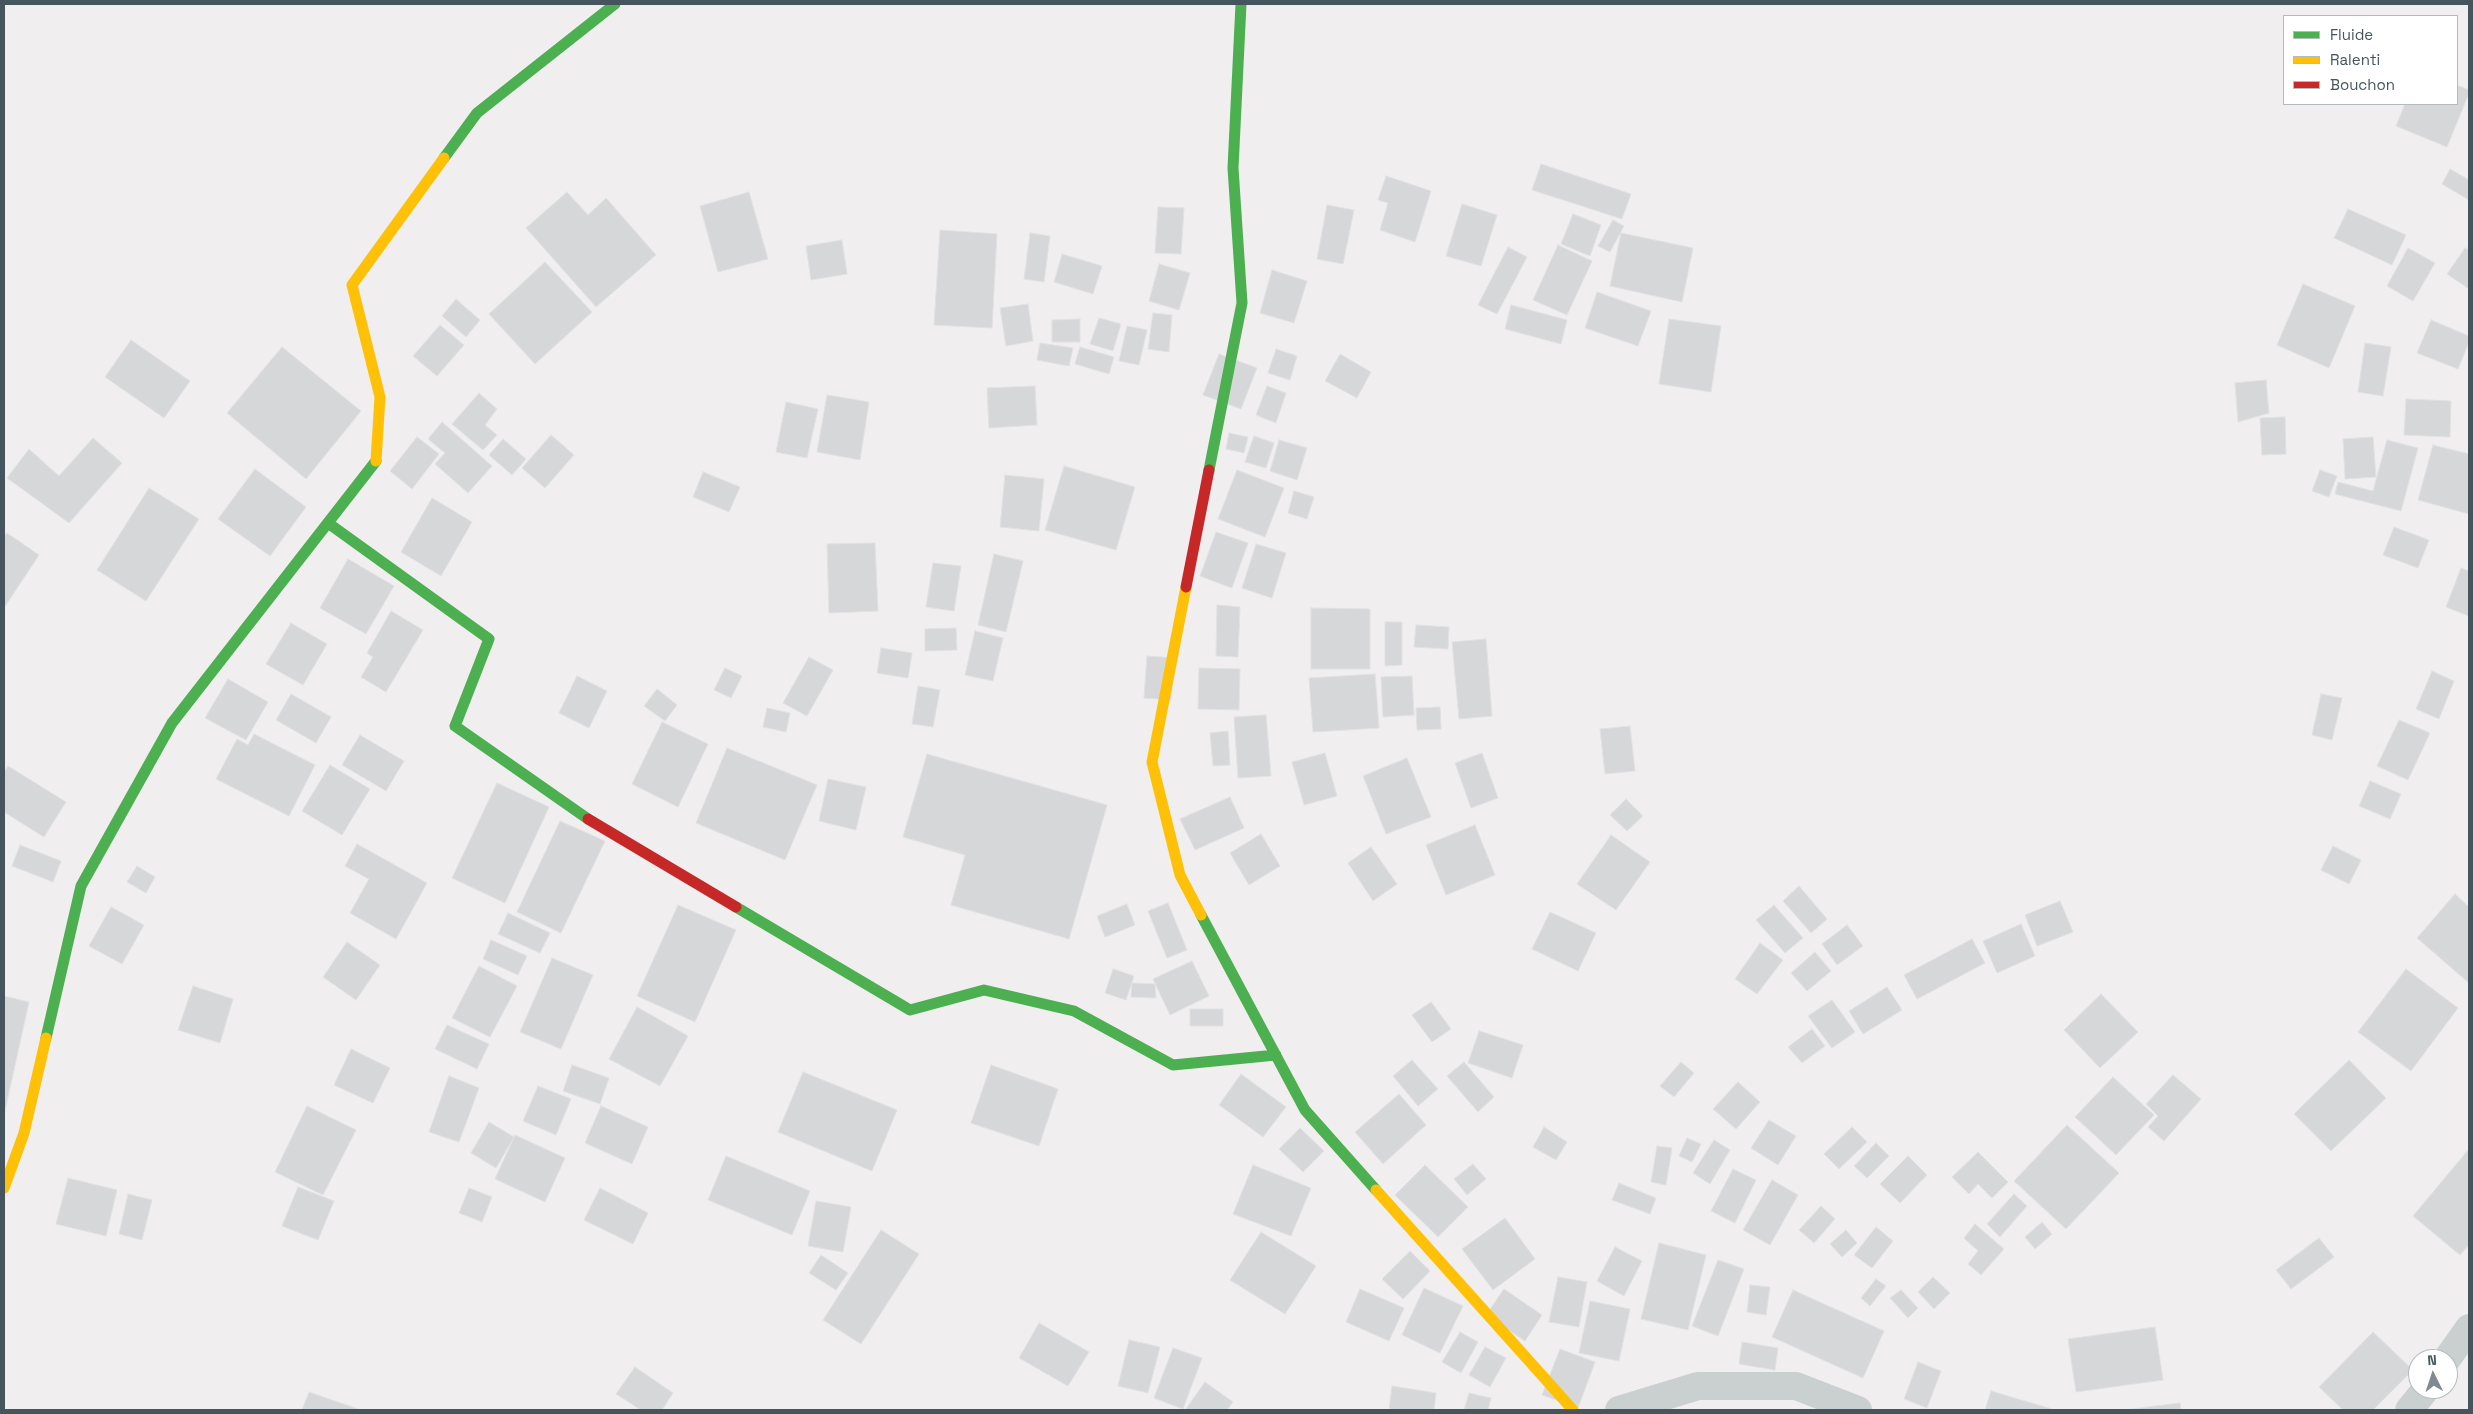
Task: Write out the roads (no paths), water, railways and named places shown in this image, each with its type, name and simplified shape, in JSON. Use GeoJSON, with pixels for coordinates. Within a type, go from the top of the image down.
{"type":"FeatureCollection","features":[{"type":"Feature","properties":{"kind":"street"},"geometry":{"type":"LineString","coordinates":[[4,1188],[24,1133],[81,886],[172,723],[378,459],[380,397],[352,285],[477,113],[615,4]]}},
{"type":"Feature","properties":{"kind":"street"},"geometry":{"type":"LineString","coordinates":[[1241,4],[1232,168],[1242,302],[1152,762],[1180,875],[1305,1110],[1573,1410]]}},
{"type":"Feature","properties":{"kind":"street"},"geometry":{"type":"LineString","coordinates":[[328,523],[489,639],[456,726],[584,817],[910,1010],[984,990],[1074,1012],[1173,1065],[1276,1055]]}},
{"type":"Feature","properties":{"kind":"street"},"geometry":{"type":"LineString","coordinates":[[2454,1349],[2469,1328]]}},
{"type":"Feature","properties":{"kind":"street"},"geometry":{"type":"LineString","coordinates":[[1619,1410],[1698,1386],[1796,1386],[1858,1410]]}},
{"type":"Feature","properties":{"kind":"street"},"geometry":{"type":"LineString","coordinates":[[2409,1410],[2418,1399]]}}]}
